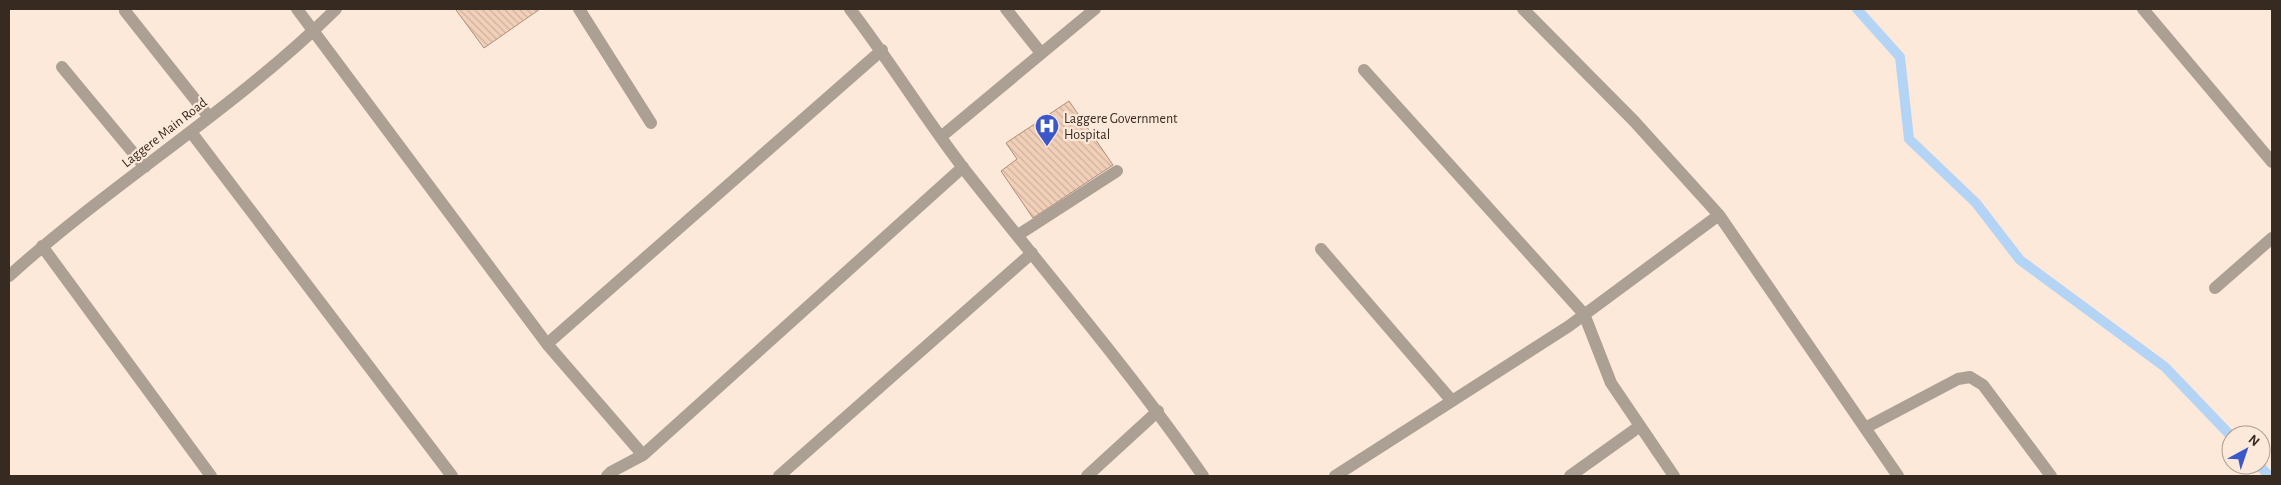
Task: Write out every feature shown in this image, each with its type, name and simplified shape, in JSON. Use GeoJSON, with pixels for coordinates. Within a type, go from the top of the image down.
{"type":"FeatureCollection","features":[{"type":"Feature","properties":{"kind":"street"},"geometry":{"type":"LineString","coordinates":[[298,9],[547,344],[643,455]]}},
{"type":"Feature","properties":{"kind":"street","name":"Laggere Main Road"},"geometry":{"type":"LineString","coordinates":[[9,276],[42,246],[191,132],[314,30],[336,9]]}},
{"type":"Feature","properties":{"kind":"street"},"geometry":{"type":"LineString","coordinates":[[579,9],[651,122]]}},
{"type":"Feature","properties":{"kind":"street"},"geometry":{"type":"LineString","coordinates":[[850,9],[882,50],[963,167],[1158,411],[1203,476]]}},
{"type":"Feature","properties":{"kind":"street"},"geometry":{"type":"LineString","coordinates":[[1006,9],[1041,53]]}},
{"type":"Feature","properties":{"kind":"street"},"geometry":{"type":"LineString","coordinates":[[942,136],[1095,9]]}},
{"type":"Feature","properties":{"kind":"street"},"geometry":{"type":"LineString","coordinates":[[1523,9],[1634,121],[1719,215],[1898,476]]}},
{"type":"Feature","properties":{"kind":"street"},"geometry":{"type":"LineString","coordinates":[[2143,9],[2272,162]]}},
{"type":"Feature","properties":{"kind":"street"},"geometry":{"type":"LineString","coordinates":[[125,11],[209,117]]}},
{"type":"Feature","properties":{"kind":"street"},"geometry":{"type":"LineString","coordinates":[[547,344],[882,50]]}},
{"type":"Feature","properties":{"kind":"street"},"geometry":{"type":"LineString","coordinates":[[62,66],[145,167]]}},
{"type":"Feature","properties":{"kind":"street"},"geometry":{"type":"LineString","coordinates":[[1364,70],[1584,314],[1612,383],[1674,476]]}},
{"type":"Feature","properties":{"kind":"street"},"geometry":{"type":"LineString","coordinates":[[191,132],[452,476]]}},
{"type":"Feature","properties":{"kind":"street"},"geometry":{"type":"LineString","coordinates":[[607,476],[643,455],[963,167]]}},
{"type":"Feature","properties":{"kind":"street"},"geometry":{"type":"LineString","coordinates":[[1018,235],[1117,171]]}},
{"type":"Feature","properties":{"kind":"street"},"geometry":{"type":"LineString","coordinates":[[1335,476],[1584,314],[1719,215]]}},
{"type":"Feature","properties":{"kind":"street"},"geometry":{"type":"LineString","coordinates":[[2215,288],[2272,238]]}},
{"type":"Feature","properties":{"kind":"street"},"geometry":{"type":"LineString","coordinates":[[42,246],[211,476]]}},
{"type":"Feature","properties":{"kind":"street"},"geometry":{"type":"LineString","coordinates":[[1321,249],[1452,401]]}},
{"type":"Feature","properties":{"kind":"street"},"geometry":{"type":"LineString","coordinates":[[780,476],[1032,253]]}},
{"type":"Feature","properties":{"kind":"street"},"geometry":{"type":"LineString","coordinates":[[1865,428],[1958,379],[1970,377],[1983,385],[2051,476]]}},
{"type":"Feature","properties":{"kind":"street"},"geometry":{"type":"LineString","coordinates":[[1087,476],[1158,411]]}},
{"type":"Feature","properties":{"kind":"street"},"geometry":{"type":"LineString","coordinates":[[1570,476],[1640,426]]}},
{"type":"Feature","properties":{"kind":"building"},"geometry":{"type":"Polygon","coordinates":[[[540,9],[484,48],[456,10],[540,9]]]}},
{"type":"Feature","properties":{"kind":"building"},"geometry":{"type":"Polygon","coordinates":[[[1069,101],[1113,165],[1033,218],[1001,171],[1017,159],[1006,143],[1069,101]]]}},
{"type":"Feature","properties":{"kind":"waterway"},"geometry":{"type":"LineString","coordinates":[[1857,9],[1900,57],[1909,139],[1976,203],[2020,260],[2165,367],[2221,426]]}},
{"type":"Feature","properties":{"kind":"place","name":"Laggere Government Hospital"},"geometry":{"type":"Point","coordinates":[1047,147]}}]}
